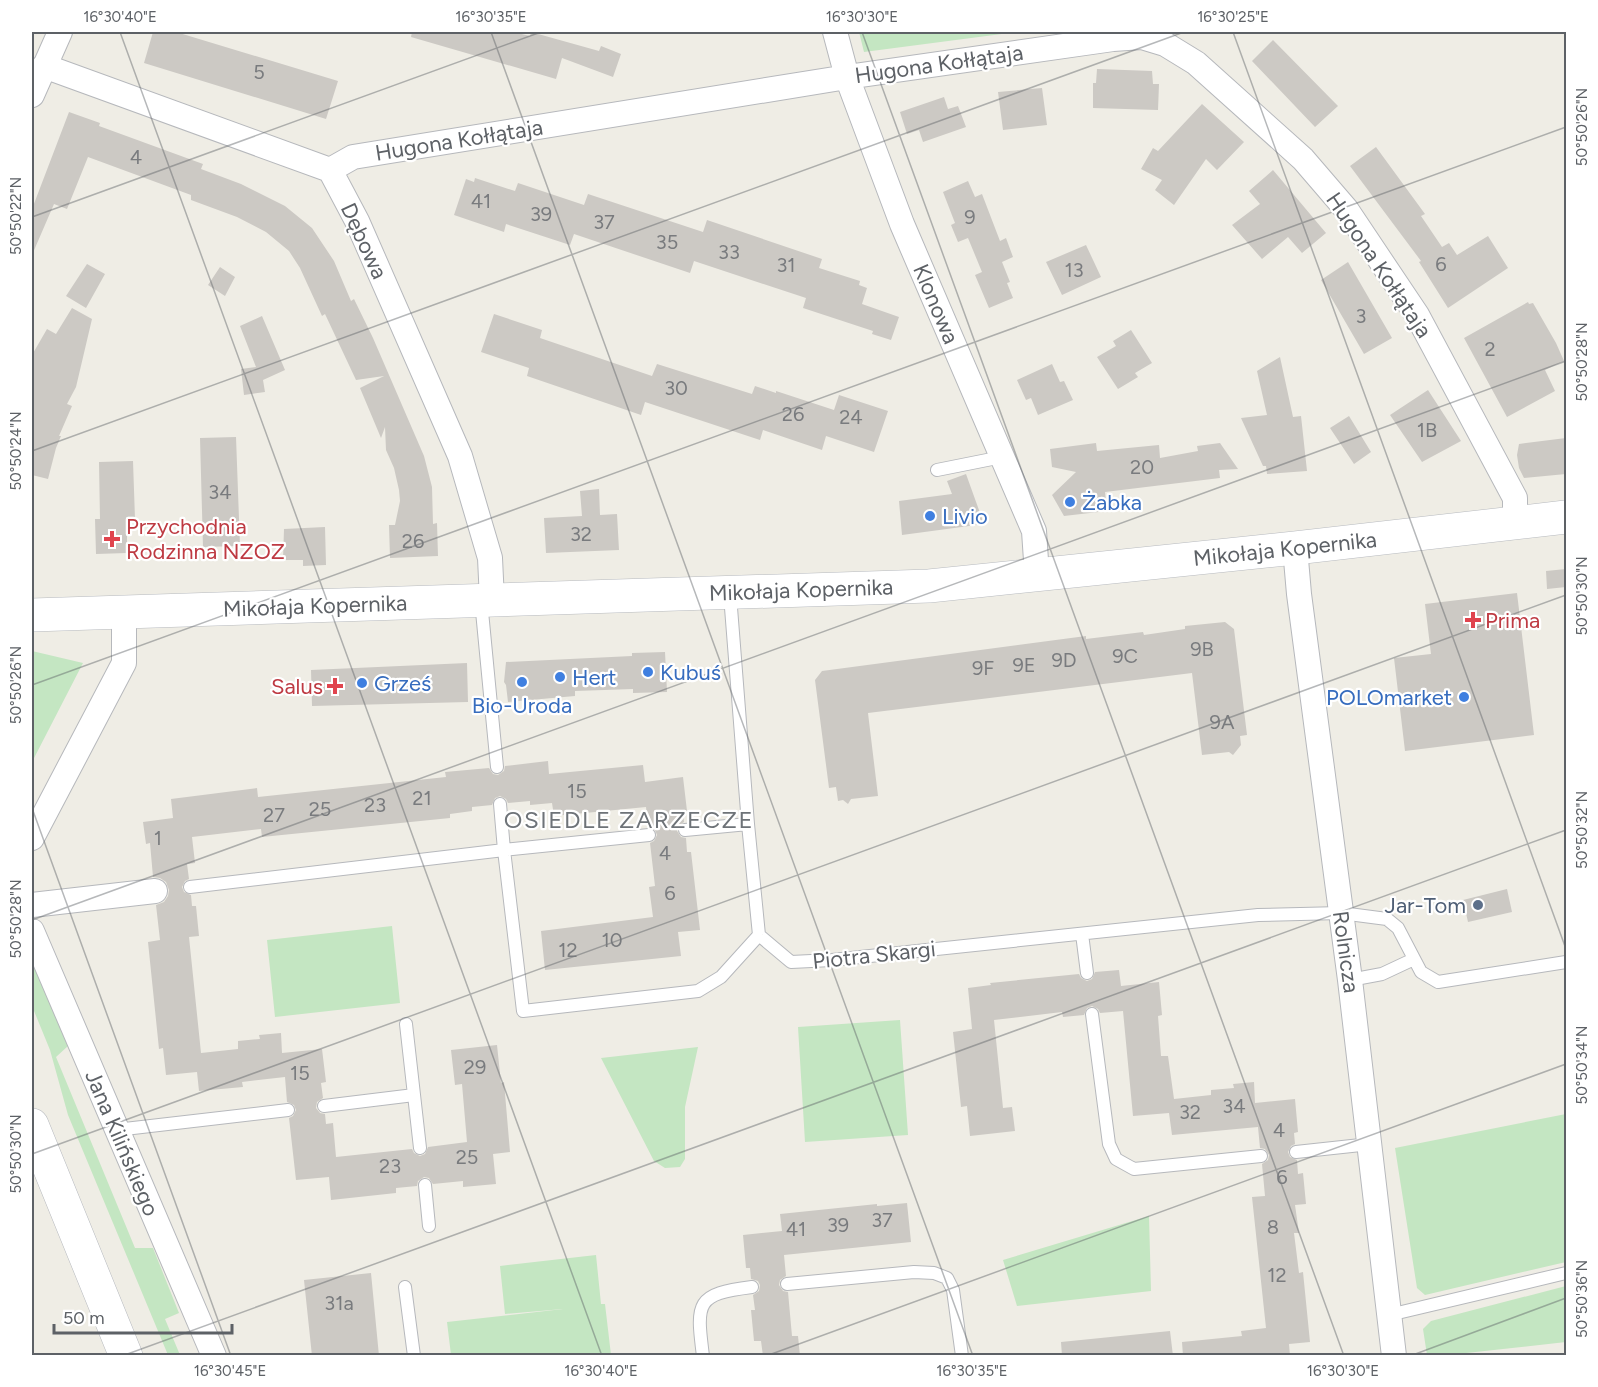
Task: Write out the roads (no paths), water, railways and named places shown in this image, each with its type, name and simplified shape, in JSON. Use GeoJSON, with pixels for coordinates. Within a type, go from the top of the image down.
{"type":"FeatureCollection","features":[{"type":"Feature","properties":{"kind":"street"},"geometry":{"type":"LineString","coordinates":[[32,95],[60,32]]}},
{"type":"Feature","properties":{"kind":"street","name":"Klonowa"},"geometry":{"type":"LineString","coordinates":[[835,32],[847,77],[902,224],[1034,531],[1037,575]]}},
{"type":"Feature","properties":{"kind":"street","name":"Hugona Kołłątaja"},"geometry":{"type":"LineString","coordinates":[[330,170],[353,157],[847,77],[1113,39],[1142,37],[1165,44],[1196,63],[1303,159],[1346,209],[1423,325],[1515,498],[1515,523]]}},
{"type":"Feature","properties":{"kind":"street"},"geometry":{"type":"LineString","coordinates":[[44,66],[330,170]]}},
{"type":"Feature","properties":{"kind":"street","name":"Dębowa"},"geometry":{"type":"LineString","coordinates":[[330,170],[357,221],[460,456],[490,558],[486,600]]}},
{"type":"Feature","properties":{"kind":"street","name":"Mikołaja Kopernika"},"geometry":{"type":"LineString","coordinates":[[32,615],[929,586],[1566,517]]}},
{"type":"Feature","properties":{"kind":"street","name":"Rolnicza"},"geometry":{"type":"LineString","coordinates":[[1295,548],[1299,594],[1334,849],[1394,1356]]}},
{"type":"Feature","properties":{"kind":"street"},"geometry":{"type":"LineString","coordinates":[[32,838],[124,663],[126,612]]}},
{"type":"Feature","properties":{"kind":"street"},"geometry":{"type":"LineString","coordinates":[[32,905],[155,891]]}},
{"type":"Feature","properties":{"kind":"street","name":"Jana Kilińskiego"},"geometry":{"type":"LineString","coordinates":[[32,931],[214,1356]]}},
{"type":"Feature","properties":{"kind":"street"},"geometry":{"type":"LineString","coordinates":[[32,1125],[126,1356]]}},
{"type":"Feature","properties":{"kind":"lane"},"geometry":{"type":"LineString","coordinates":[[937,470],[1002,457]]}},
{"type":"Feature","properties":{"kind":"lane"},"geometry":{"type":"LineString","coordinates":[[500,804],[523,1011],[699,991],[721,977],[759,934],[730,592]]}},
{"type":"Feature","properties":{"kind":"lane"},"geometry":{"type":"LineString","coordinates":[[486,600],[497,767]]}},
{"type":"Feature","properties":{"kind":"lane"},"geometry":{"type":"LineString","coordinates":[[685,830],[748,824]]}},
{"type":"Feature","properties":{"kind":"lane"},"geometry":{"type":"LineString","coordinates":[[190,886],[649,835]]}},
{"type":"Feature","properties":{"kind":"lane","name":"Piotra Skargi"},"geometry":{"type":"LineString","coordinates":[[759,934],[791,962],[832,960],[1258,915],[1341,913],[1387,919],[1398,928],[1421,972],[1438,982],[1566,962]]}},
{"type":"Feature","properties":{"kind":"lane"},"geometry":{"type":"LineString","coordinates":[[1082,934],[1087,973]]}},
{"type":"Feature","properties":{"kind":"lane"},"geometry":{"type":"LineString","coordinates":[[1350,980],[1382,974],[1414,959]]}},
{"type":"Feature","properties":{"kind":"lane"},"geometry":{"type":"LineString","coordinates":[[1092,1014],[1108,1144],[1116,1159],[1134,1169],[1261,1156]]}},
{"type":"Feature","properties":{"kind":"lane"},"geometry":{"type":"LineString","coordinates":[[406,1024],[420,1148]]}},
{"type":"Feature","properties":{"kind":"lane"},"geometry":{"type":"LineString","coordinates":[[324,1106],[414,1095]]}},
{"type":"Feature","properties":{"kind":"lane"},"geometry":{"type":"LineString","coordinates":[[116,1130],[288,1110]]}},
{"type":"Feature","properties":{"kind":"lane"},"geometry":{"type":"LineString","coordinates":[[1296,1152],[1370,1144]]}},
{"type":"Feature","properties":{"kind":"lane"},"geometry":{"type":"LineString","coordinates":[[425,1185],[429,1226]]}},
{"type":"Feature","properties":{"kind":"lane"},"geometry":{"type":"LineString","coordinates":[[787,1284],[914,1272],[934,1273],[947,1278],[953,1290],[962,1356]]}},
{"type":"Feature","properties":{"kind":"lane"},"geometry":{"type":"LineString","coordinates":[[1389,1315],[1566,1273]]}},
{"type":"Feature","properties":{"kind":"lane"},"geometry":{"type":"LineString","coordinates":[[405,1287],[414,1356]]}},
{"type":"Feature","properties":{"kind":"lane"},"geometry":{"type":"LineString","coordinates":[[702,1356],[699,1312],[705,1300],[723,1291],[752,1287]]}},
{"type":"Feature","properties":{"kind":"place","name":"Żabka"},"geometry":{"type":"Point","coordinates":[1070,502]}},
{"type":"Feature","properties":{"kind":"place","name":"Livio"},"geometry":{"type":"Point","coordinates":[930,516]}},
{"type":"Feature","properties":{"kind":"place","name":"Przychodnia Rodzinna NZOZ"},"geometry":{"type":"Point","coordinates":[112,539]}},
{"type":"Feature","properties":{"kind":"place","name":"Prima"},"geometry":{"type":"Point","coordinates":[1473,620]}},
{"type":"Feature","properties":{"kind":"place","name":"Kubuś"},"geometry":{"type":"Point","coordinates":[648,672]}},
{"type":"Feature","properties":{"kind":"place","name":"Hert"},"geometry":{"type":"Point","coordinates":[560,677]}},
{"type":"Feature","properties":{"kind":"place","name":"Bio-Uroda"},"geometry":{"type":"Point","coordinates":[522,682]}},
{"type":"Feature","properties":{"kind":"place","name":"Grześ"},"geometry":{"type":"Point","coordinates":[362,683]}},
{"type":"Feature","properties":{"kind":"place","name":"Salus"},"geometry":{"type":"Point","coordinates":[335,686]}},
{"type":"Feature","properties":{"kind":"place","name":"POLOmarket"},"geometry":{"type":"Point","coordinates":[1464,697]}},
{"type":"Feature","properties":{"kind":"place","name":"Jar-Tom"},"geometry":{"type":"Point","coordinates":[1478,905]}},
{"type":"Feature","properties":{"kind":"district","name":"OSIEDLE ZARZECZE"},"geometry":{"type":"Point","coordinates":[629,819]}}]}
